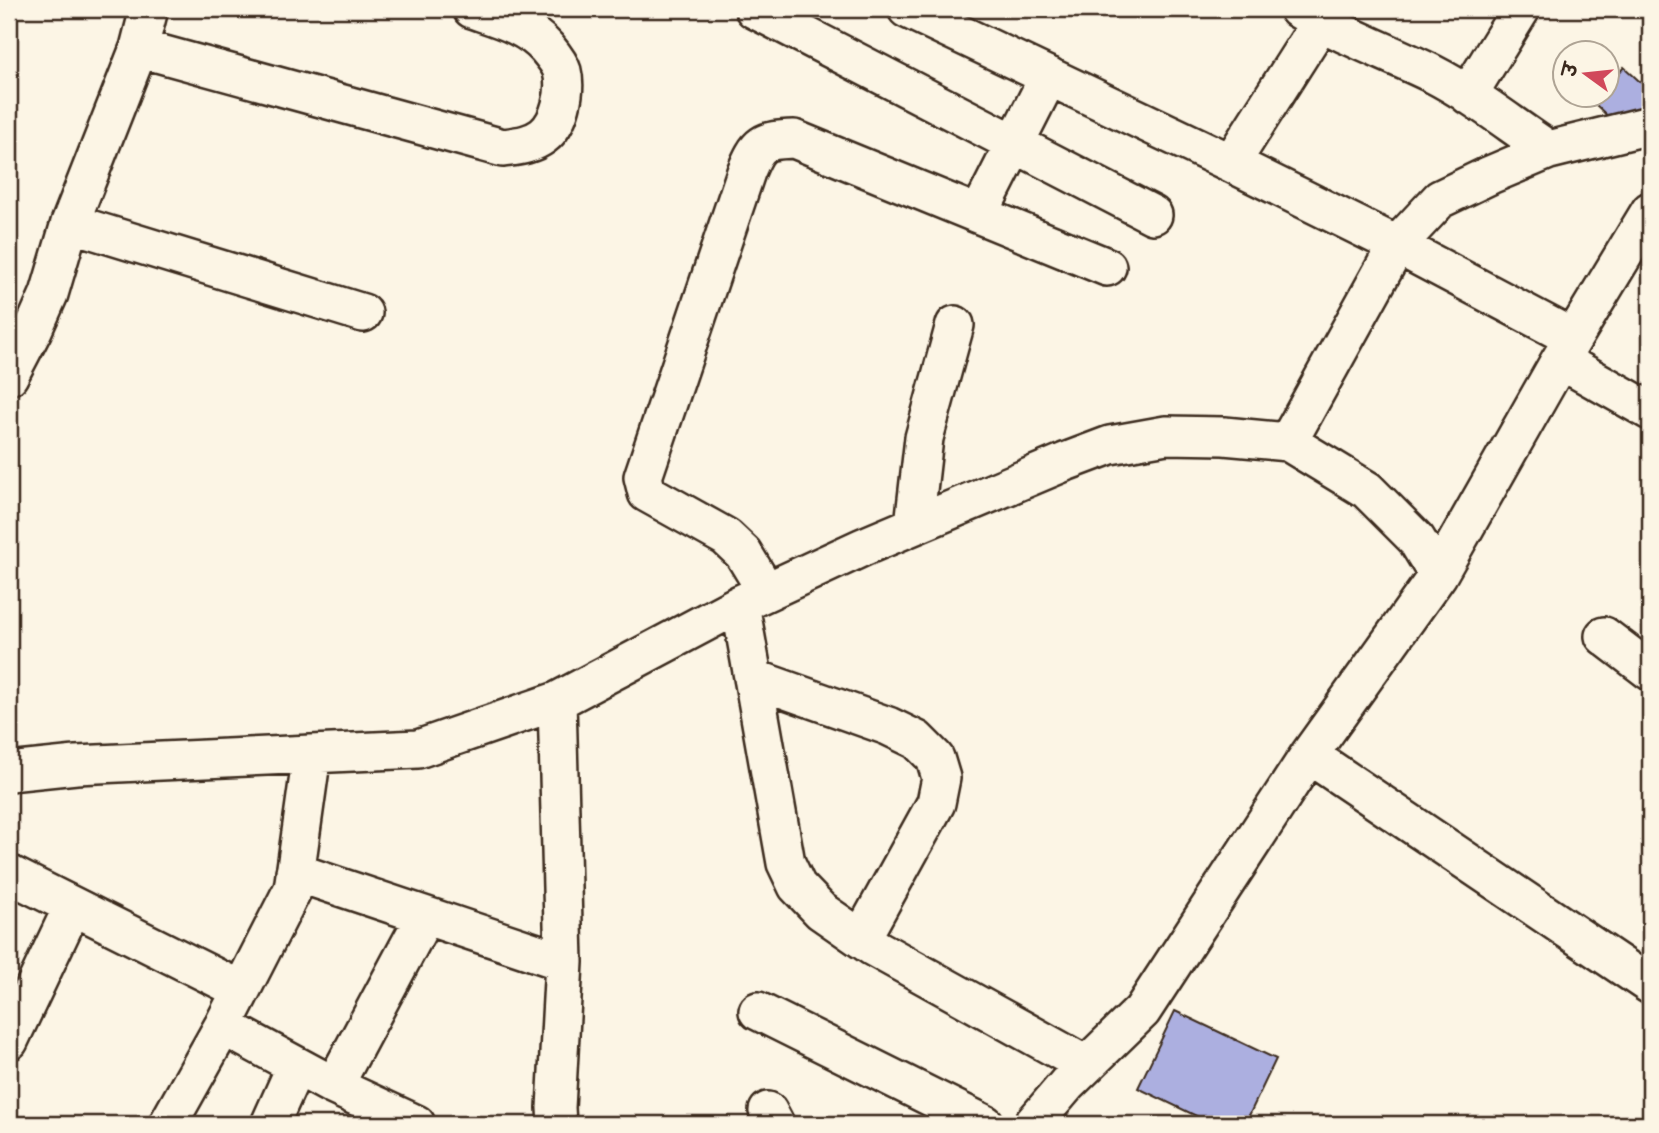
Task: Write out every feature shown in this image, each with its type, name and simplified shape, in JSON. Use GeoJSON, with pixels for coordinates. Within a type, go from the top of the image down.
{"type":"FeatureCollection","features":[{"type":"Feature","properties":{"kind":"street"},"geometry":{"type":"LineString","coordinates":[[10,368],[33,330],[49,294],[70,222],[139,48],[149,9]]}},
{"type":"Feature","properties":{"kind":"street"},"geometry":{"type":"LineString","coordinates":[[139,48],[503,148],[528,145],[545,134],[560,112],[564,88],[562,69],[548,48],[529,32],[471,9]]}},
{"type":"Feature","properties":{"kind":"street"},"geometry":{"type":"LineString","coordinates":[[754,9],[1153,215]]}},
{"type":"Feature","properties":{"kind":"street"},"geometry":{"type":"LineString","coordinates":[[907,9],[1397,245],[1566,349],[1650,411]]}},
{"type":"Feature","properties":{"kind":"street"},"geometry":{"type":"LineString","coordinates":[[1468,95],[1521,9]]}},
{"type":"Feature","properties":{"kind":"street"},"geometry":{"type":"LineString","coordinates":[[1231,163],[1316,13],[1435,75],[1549,150]]}},
{"type":"Feature","properties":{"kind":"street"},"geometry":{"type":"LineString","coordinates":[[979,214],[1049,76]]}},
{"type":"Feature","properties":{"kind":"street"},"geometry":{"type":"LineString","coordinates":[[1288,442],[1397,245],[1440,199],[1549,150],[1650,125]]}},
{"type":"Feature","properties":{"kind":"street"},"geometry":{"type":"LineString","coordinates":[[1086,1065],[884,954],[821,911],[797,886],[786,863],[753,678],[753,598],[743,553],[726,537],[647,494],[643,477],[746,172],[755,151],[772,140],[794,139],[1107,267]]}},
{"type":"Feature","properties":{"kind":"street"},"geometry":{"type":"LineString","coordinates":[[1033,1124],[1067,1084],[1142,1012],[1309,755],[1438,575],[1566,349],[1650,211]]}},
{"type":"Feature","properties":{"kind":"street"},"geometry":{"type":"LineString","coordinates":[[70,222],[363,313]]}},
{"type":"Feature","properties":{"kind":"street"},"geometry":{"type":"LineString","coordinates":[[914,525],[924,438],[955,325]]}},
{"type":"Feature","properties":{"kind":"street"},"geometry":{"type":"LineString","coordinates":[[9,772],[76,765],[418,749],[557,701],[753,598],[914,525],[1052,467],[1111,445],[1166,435],[1224,436],[1288,442],[1367,490],[1416,539],[1438,575]]}},
{"type":"Feature","properties":{"kind":"street"},"geometry":{"type":"LineString","coordinates":[[1604,636],[1650,671]]}},
{"type":"Feature","properties":{"kind":"street"},"geometry":{"type":"LineString","coordinates":[[753,678],[888,726],[917,740],[935,758],[941,778],[936,803],[861,939]]}},
{"type":"Feature","properties":{"kind":"street"},"geometry":{"type":"LineString","coordinates":[[557,701],[564,962],[557,1124]]}},
{"type":"Feature","properties":{"kind":"street"},"geometry":{"type":"LineString","coordinates":[[168,1124],[223,1026],[293,889],[312,754]]}},
{"type":"Feature","properties":{"kind":"street"},"geometry":{"type":"LineString","coordinates":[[1309,755],[1650,985]]}},
{"type":"Feature","properties":{"kind":"street"},"geometry":{"type":"LineString","coordinates":[[295,872],[564,962]]}},
{"type":"Feature","properties":{"kind":"street"},"geometry":{"type":"LineString","coordinates":[[9,874],[241,990]]}},
{"type":"Feature","properties":{"kind":"street"},"geometry":{"type":"LineString","coordinates":[[9,1041],[73,906]]}},
{"type":"Feature","properties":{"kind":"street"},"geometry":{"type":"LineString","coordinates":[[334,1086],[425,916]]}},
{"type":"Feature","properties":{"kind":"street"},"geometry":{"type":"LineString","coordinates":[[758,1011],[985,1124]]}},
{"type":"Feature","properties":{"kind":"street"},"geometry":{"type":"LineString","coordinates":[[223,1026],[334,1086],[416,1124]]}},
{"type":"Feature","properties":{"kind":"street"},"geometry":{"type":"LineString","coordinates":[[270,1124],[296,1066]]}},
{"type":"Feature","properties":{"kind":"building"},"geometry":{"type":"Polygon","coordinates":[[[1624,67],[1650,91],[1650,121],[1622,130],[1599,108],[1620,108],[1620,72],[1624,67]]]}},
{"type":"Feature","properties":{"kind":"building"},"geometry":{"type":"Polygon","coordinates":[[[1175,1011],[1276,1059],[1245,1124],[1213,1124],[1138,1088],[1175,1011]]]}}]}
